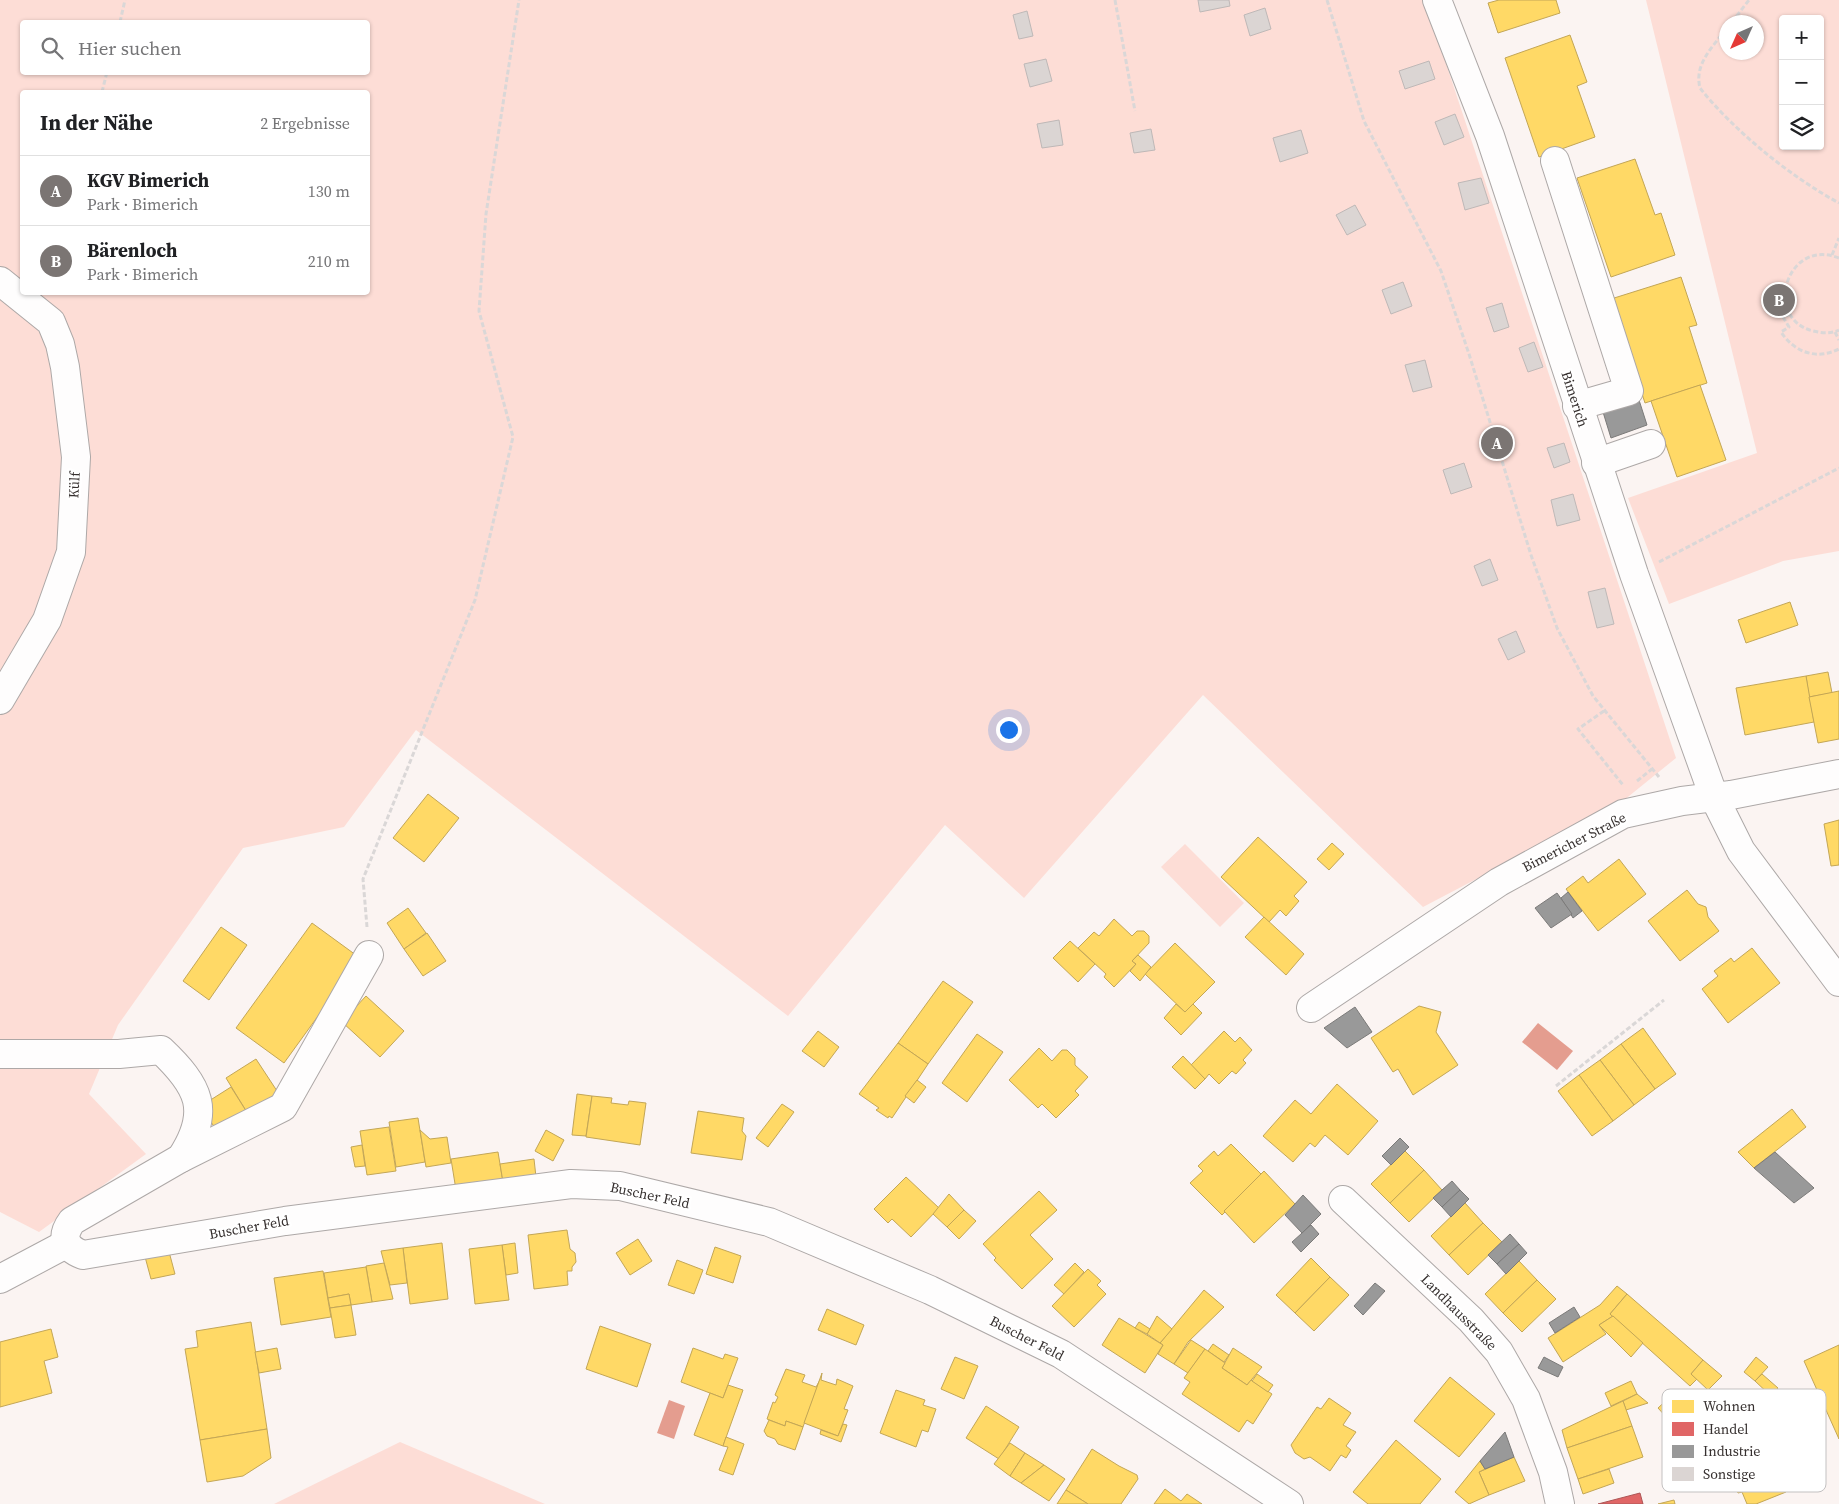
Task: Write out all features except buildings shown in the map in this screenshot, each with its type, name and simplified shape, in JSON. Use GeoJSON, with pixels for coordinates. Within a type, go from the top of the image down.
{"type":"FeatureCollection","features":[{"type":"Feature","properties":{"kind":"street","name":"Bimerich"},"geometry":{"type":"LineString","coordinates":[[1437,0],[1490,136],[1596,463],[1714,797]]}},
{"type":"Feature","properties":{"kind":"street"},"geometry":{"type":"LineString","coordinates":[[1555,161],[1629,391],[1578,406]]}},
{"type":"Feature","properties":{"kind":"street","name":"Külf"},"geometry":{"type":"LineString","coordinates":[[0,281],[51,322],[60,344],[65,367],[76,458],[71,552],[47,620],[0,700]]}},
{"type":"Feature","properties":{"kind":"street"},"geometry":{"type":"LineString","coordinates":[[1596,463],[1651,444]]}},
{"type":"Feature","properties":{"kind":"street","name":"Bimericher Straße"},"geometry":{"type":"LineString","coordinates":[[1310,1008],[1499,882],[1623,814],[1682,801],[1839,774]]}},
{"type":"Feature","properties":{"kind":"street"},"geometry":{"type":"LineString","coordinates":[[1714,797],[1740,851],[1839,982]]}},
{"type":"Feature","properties":{"kind":"street"},"geometry":{"type":"LineString","coordinates":[[0,1279],[66,1244],[64,1238],[66,1229],[72,1221],[181,1158],[283,1107],[369,956]]}},
{"type":"Feature","properties":{"kind":"street"},"geometry":{"type":"LineString","coordinates":[[0,1054],[119,1054],[161,1050],[182,1070],[196,1091],[198,1121],[191,1143],[181,1158]]}},
{"type":"Feature","properties":{"kind":"street","name":"Buscher Feld"},"geometry":{"type":"LineString","coordinates":[[66,1244],[73,1251],[83,1255],[95,1254],[285,1221],[572,1184],[620,1186],[769,1222],[930,1290],[1061,1354],[1289,1504]]}},
{"type":"Feature","properties":{"kind":"street","name":"Landhausstraße"},"geometry":{"type":"LineString","coordinates":[[1343,1200],[1471,1320],[1499,1352],[1526,1399],[1553,1472],[1560,1504]]}},
{"type":"Feature","properties":{"kind":"path"},"geometry":{"type":"LineString","coordinates":[[120,20],[125,0]]}},
{"type":"Feature","properties":{"kind":"path"},"geometry":{"type":"LineString","coordinates":[[369,956],[363,879],[475,600],[513,437],[479,311],[486,214],[518,0]]}},
{"type":"Feature","properties":{"kind":"path"},"geometry":{"type":"LineString","coordinates":[[1115,0],[1135,111]]}},
{"type":"Feature","properties":{"kind":"path"},"geometry":{"type":"LineString","coordinates":[[1327,0],[1364,121],[1441,271],[1470,354],[1532,555],[1557,628],[1593,696],[1652,769],[1682,801]]}},
{"type":"Feature","properties":{"kind":"path"},"geometry":{"type":"LineString","coordinates":[[1737,15],[1749,0]]}},
{"type":"Feature","properties":{"kind":"path"},"geometry":{"type":"LineString","coordinates":[[1719,39],[1699,67],[1697,77],[1700,88],[1760,148],[1812,188],[1839,203]]}},
{"type":"Feature","properties":{"kind":"path"},"geometry":{"type":"LineString","coordinates":[[102,90],[106,75]]}},
{"type":"Feature","properties":{"kind":"path"},"geometry":{"type":"LineString","coordinates":[[1832,255],[1839,238]]}},
{"type":"Feature","properties":{"kind":"path"},"geometry":{"type":"LineString","coordinates":[[1839,258],[1832,255],[1819,254],[1807,258],[1796,266],[1789,276],[1785,288],[1785,301],[1790,314],[1798,324],[1822,333],[1837,331],[1839,340]]}},
{"type":"Feature","properties":{"kind":"path"},"geometry":{"type":"LineString","coordinates":[[1790,314],[1784,317],[1789,327],[1782,332],[1792,345],[1812,355],[1828,355],[1839,349]]}},
{"type":"Feature","properties":{"kind":"path"},"geometry":{"type":"LineString","coordinates":[[1634,574],[1839,468]]}},
{"type":"Feature","properties":{"kind":"path"},"geometry":{"type":"LineString","coordinates":[[1604,711],[1578,729],[1626,789]]}},
{"type":"Feature","properties":{"kind":"path"},"geometry":{"type":"LineString","coordinates":[[1633,784],[1652,769]]}},
{"type":"Feature","properties":{"kind":"path"},"geometry":{"type":"LineString","coordinates":[[1556,1086],[1664,1000]]}},
{"type":"Feature","properties":{"kind":"shaded area"},"geometry":{"type":"Polygon","coordinates":[[[0,0],[1425,0],[1676,758],[1618,805],[1423,907],[1203,695],[1024,898],[945,825],[788,1016],[416,730],[344,827],[243,848],[118,1025],[89,1094],[146,1154],[39,1232],[0,1212],[0,0]]]}},
{"type":"Feature","properties":{"kind":"shaded area"},"geometry":{"type":"Polygon","coordinates":[[[1646,0],[1839,0],[1839,551],[1783,561],[1669,604],[1628,498],[1757,453],[1646,0]]]}},
{"type":"Feature","properties":{"kind":"shaded area"},"geometry":{"type":"Polygon","coordinates":[[[1185,844],[1244,903],[1220,927],[1161,867],[1185,844]]]}},
{"type":"Feature","properties":{"kind":"shaded area"},"geometry":{"type":"Polygon","coordinates":[[[1538,1023],[1573,1051],[1557,1070],[1522,1042],[1538,1023]]]}},
{"type":"Feature","properties":{"kind":"shaded area"},"geometry":{"type":"Polygon","coordinates":[[[669,1400],[685,1406],[674,1439],[657,1433],[669,1400]]]}},
{"type":"Feature","properties":{"kind":"shaded area"},"geometry":{"type":"Polygon","coordinates":[[[400,1442],[545,1504],[274,1504],[400,1442]]]}},
{"type":"Feature","properties":{"kind":"place","name":"Bärenloch"},"geometry":{"type":"Point","coordinates":[1779,300]}},
{"type":"Feature","properties":{"kind":"place","name":"KGV Bimerich"},"geometry":{"type":"Point","coordinates":[1497,443]}}]}
